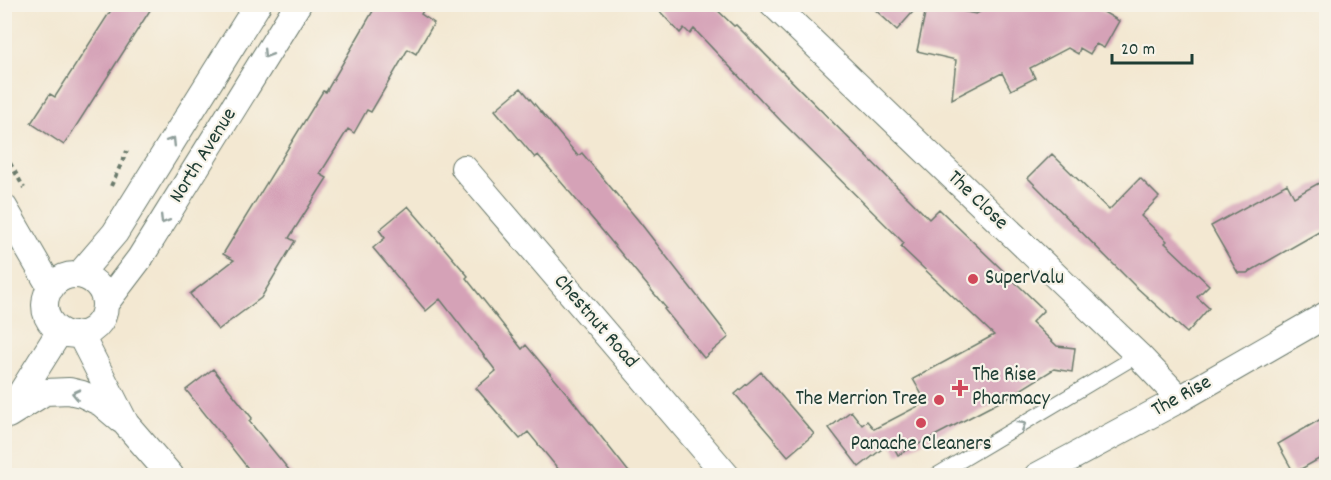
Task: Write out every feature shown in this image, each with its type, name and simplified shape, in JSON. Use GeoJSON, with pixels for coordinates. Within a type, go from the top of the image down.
{"type":"FeatureCollection","features":[{"type":"Feature","properties":{"kind":"street","name":"North Avenue"},"geometry":{"type":"LineString","coordinates":[[79,275],[115,232],[258,4]]}},
{"type":"Feature","properties":{"kind":"street","name":"North Avenue"},"geometry":{"type":"LineString","coordinates":[[105,304],[140,258],[298,4]]}},
{"type":"Feature","properties":{"kind":"street","name":"The Close"},"geometry":{"type":"LineString","coordinates":[[773,4],[1138,356],[1179,399]]}},
{"type":"Feature","properties":{"kind":"street","name":"Chestnut Road"},"geometry":{"type":"LineString","coordinates":[[464,168],[727,476]]}},
{"type":"Feature","properties":{"kind":"street"},"geometry":{"type":"LineString","coordinates":[[4,207],[51,288]]}},
{"type":"Feature","properties":{"kind":"street"},"geometry":{"type":"LineString","coordinates":[[6,417],[70,332],[95,327],[104,312],[105,304],[99,288],[94,282],[79,275],[63,277],[51,288],[46,297],[45,306],[48,316],[70,332],[126,424]]}},
{"type":"Feature","properties":{"kind":"street","name":"The Rise"},"geometry":{"type":"LineString","coordinates":[[1036,476],[1179,399],[1326,315]]}},
{"type":"Feature","properties":{"kind":"street"},"geometry":{"type":"LineString","coordinates":[[6,417],[45,392],[69,391],[82,394],[101,403],[126,424],[171,476]]}},
{"type":"Feature","properties":{"kind":"lane"},"geometry":{"type":"LineString","coordinates":[[935,476],[1138,356]]}},
{"type":"Feature","properties":{"kind":"path"},"geometry":{"type":"LineString","coordinates":[[108,194],[127,151]]}},
{"type":"Feature","properties":{"kind":"path"},"geometry":{"type":"LineString","coordinates":[[10,163],[26,192]]}},
{"type":"Feature","properties":{"kind":"building"},"geometry":{"type":"Polygon","coordinates":[[[115,4],[154,4],[64,145],[31,123],[50,94],[55,97],[115,4]]]}},
{"type":"Feature","properties":{"kind":"building"},"geometry":{"type":"Polygon","coordinates":[[[377,4],[427,4],[421,14],[434,23],[416,54],[408,49],[371,112],[367,110],[354,133],[348,129],[320,174],[327,178],[289,238],[295,241],[261,298],[218,330],[190,294],[234,260],[223,254],[323,91],[326,92],[377,4]]]}},
{"type":"Feature","properties":{"kind":"building"},"geometry":{"type":"Polygon","coordinates":[[[653,4],[711,4],[734,26],[736,25],[929,219],[939,209],[1044,310],[1032,322],[1057,346],[1075,348],[1072,372],[1054,369],[1007,398],[898,455],[891,442],[859,467],[829,428],[851,411],[862,425],[867,421],[874,429],[926,402],[913,379],[994,335],[901,247],[904,243],[781,121],[694,29],[690,34],[684,28],[680,33],[653,4]]]}},
{"type":"Feature","properties":{"kind":"building"},"geometry":{"type":"Polygon","coordinates":[[[869,4],[920,4],[897,30],[869,4]]]}},
{"type":"Feature","properties":{"kind":"building"},"geometry":{"type":"Polygon","coordinates":[[[927,4],[976,14],[995,4],[1090,4],[1119,21],[1104,48],[1096,44],[1090,54],[1080,48],[1078,54],[1068,48],[1030,68],[1035,78],[1011,90],[1002,73],[952,99],[956,60],[917,51],[927,4]]]}},
{"type":"Feature","properties":{"kind":"building"},"geometry":{"type":"Polygon","coordinates":[[[521,88],[578,156],[582,153],[638,220],[729,337],[704,358],[596,223],[538,155],[535,158],[495,110],[521,88]]]}},
{"type":"Feature","properties":{"kind":"building"},"geometry":{"type":"Polygon","coordinates":[[[1052,154],[1109,210],[1140,178],[1159,197],[1141,216],[1167,241],[1165,243],[1209,285],[1197,297],[1209,308],[1187,333],[1135,286],[1028,178],[1052,154]]]}},
{"type":"Feature","properties":{"kind":"building"},"geometry":{"type":"Polygon","coordinates":[[[1326,179],[1326,228],[1247,273],[1238,273],[1211,226],[1287,184],[1294,197],[1326,179]]]}},
{"type":"Feature","properties":{"kind":"building"},"geometry":{"type":"Polygon","coordinates":[[[408,206],[468,276],[466,278],[522,349],[526,345],[632,476],[564,476],[528,432],[520,439],[476,388],[496,371],[440,299],[426,311],[373,248],[385,238],[379,230],[408,206]]]}},
{"type":"Feature","properties":{"kind":"building"},"geometry":{"type":"Polygon","coordinates":[[[213,369],[252,418],[249,421],[294,476],[254,476],[186,390],[213,369]]]}},
{"type":"Feature","properties":{"kind":"building"},"geometry":{"type":"Polygon","coordinates":[[[761,372],[814,434],[788,456],[735,394],[761,372]]]}},
{"type":"Feature","properties":{"kind":"building"},"geometry":{"type":"Polygon","coordinates":[[[1326,416],[1326,455],[1294,473],[1278,444],[1326,416]]]}},
{"type":"Feature","properties":{"kind":"place","name":"SuperValu"},"geometry":{"type":"Point","coordinates":[973,279]}},
{"type":"Feature","properties":{"kind":"place","name":"The Rise Pharmacy"},"geometry":{"type":"Point","coordinates":[960,388]}},
{"type":"Feature","properties":{"kind":"place","name":"The Merrion Tree"},"geometry":{"type":"Point","coordinates":[939,400]}},
{"type":"Feature","properties":{"kind":"place","name":"Panache Cleaners"},"geometry":{"type":"Point","coordinates":[921,423]}}]}
